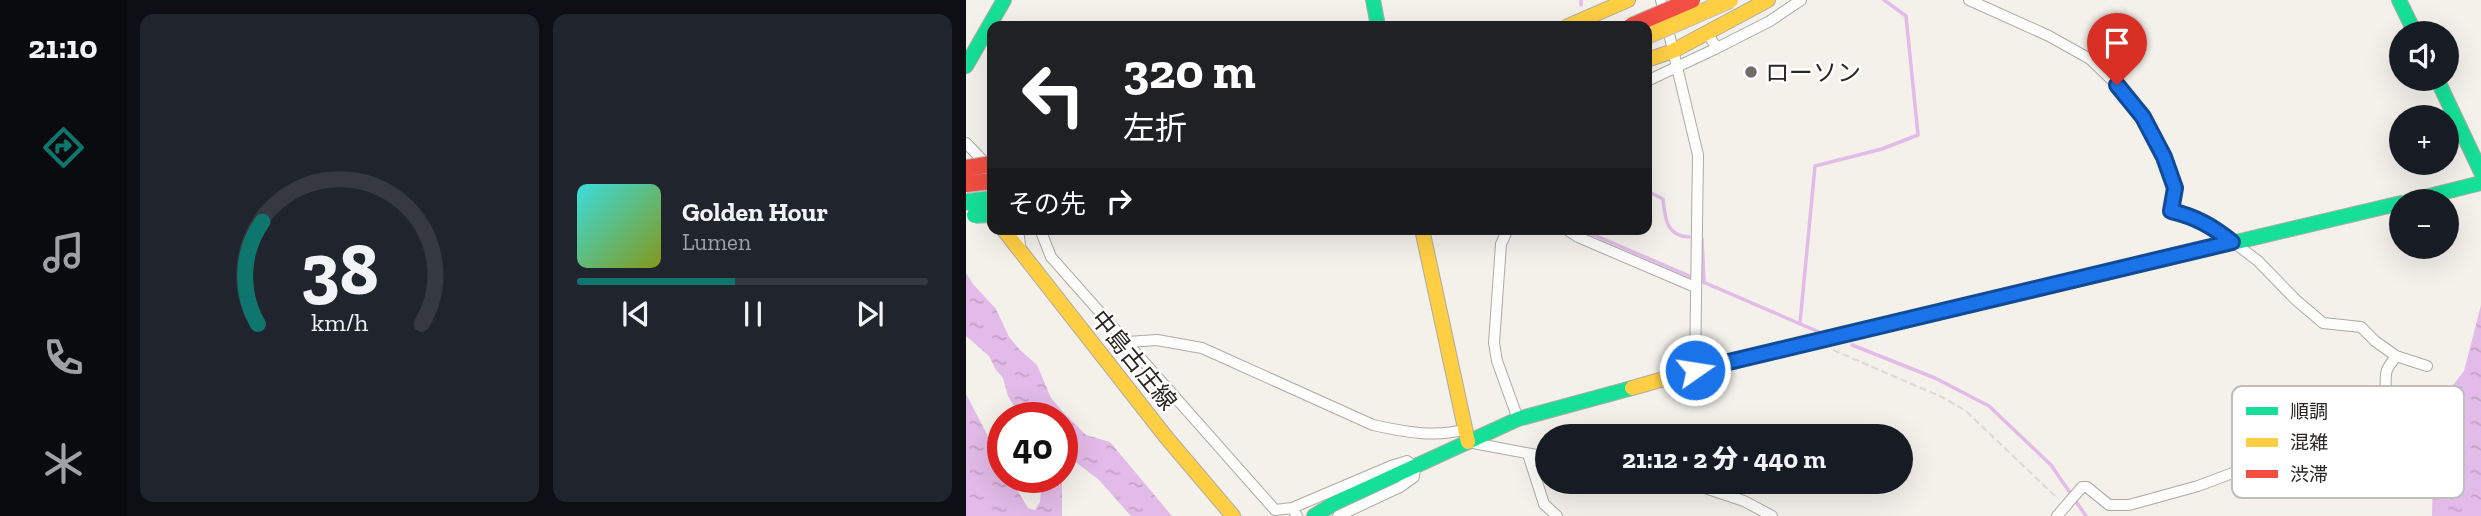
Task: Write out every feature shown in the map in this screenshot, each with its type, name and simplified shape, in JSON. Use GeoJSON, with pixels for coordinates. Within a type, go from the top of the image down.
{"type":"FeatureCollection","features":[{"type":"Feature","properties":{"kind":"main road"},"geometry":{"type":"LineString","coordinates":[[992,21],[1004,0]]}},
{"type":"Feature","properties":{"kind":"main road"},"geometry":{"type":"LineString","coordinates":[[1373,0],[1377,21]]}},
{"type":"Feature","properties":{"kind":"main road"},"geometry":{"type":"LineString","coordinates":[[1580,21],[1628,0]]}},
{"type":"Feature","properties":{"kind":"main road"},"geometry":{"type":"LineString","coordinates":[[1643,21],[1692,0]]}},
{"type":"Feature","properties":{"kind":"main road"},"geometry":{"type":"LineString","coordinates":[[1652,34],[1730,0]]}},
{"type":"Feature","properties":{"kind":"main road"},"geometry":{"type":"LineString","coordinates":[[1652,58],[1673,51],[1768,0]]}},
{"type":"Feature","properties":{"kind":"main road"},"geometry":{"type":"LineString","coordinates":[[2399,0],[2409,21]]}},
{"type":"Feature","properties":{"kind":"main road"},"geometry":{"type":"LineString","coordinates":[[966,66],[987,30]]}},
{"type":"Feature","properties":{"kind":"main road"},"geometry":{"type":"LineString","coordinates":[[2443,91],[2481,172]]}},
{"type":"Feature","properties":{"kind":"main road"},"geometry":{"type":"LineString","coordinates":[[966,168],[986,160]]}},
{"type":"Feature","properties":{"kind":"main road"},"geometry":{"type":"LineString","coordinates":[[966,182],[987,181]]}},
{"type":"Feature","properties":{"kind":"main road"},"geometry":{"type":"LineString","coordinates":[[966,182],[987,208]]}},
{"type":"Feature","properties":{"kind":"main road"},"geometry":{"type":"LineString","coordinates":[[2457,189],[2481,183]]}},
{"type":"Feature","properties":{"kind":"main road"},"geometry":{"type":"LineString","coordinates":[[966,202],[987,200]]}},
{"type":"Feature","properties":{"kind":"main road"},"geometry":{"type":"LineString","coordinates":[[1314,516],[1337,510],[1467,435],[1518,419],[1695,370],[2389,206]]}},
{"type":"Feature","properties":{"kind":"main road"},"geometry":{"type":"LineString","coordinates":[[966,216],[987,214]]}},
{"type":"Feature","properties":{"kind":"main road","name":"中島古庄線"},"geometry":{"type":"LineString","coordinates":[[1008,235],[1166,437],[1234,516]]}},
{"type":"Feature","properties":{"kind":"main road"},"geometry":{"type":"LineString","coordinates":[[1423,235],[1467,435]]}},
{"type":"Feature","properties":{"kind":"street"},"geometry":{"type":"LineString","coordinates":[[1661,0],[1698,155],[1695,370]]}},
{"type":"Feature","properties":{"kind":"street"},"geometry":{"type":"LineString","coordinates":[[1652,79],[1770,21],[1801,0]]}},
{"type":"Feature","properties":{"kind":"street"},"geometry":{"type":"LineString","coordinates":[[1969,0],[2049,36],[2090,59],[2117,85],[2143,117],[2164,157],[2175,188],[2171,211],[2192,216],[2211,225],[2258,261],[2295,300],[2323,323],[2361,327],[2396,356],[2427,366]]}},
{"type":"Feature","properties":{"kind":"street"},"geometry":{"type":"LineString","coordinates":[[1707,33],[1717,48]]}},
{"type":"Feature","properties":{"kind":"street"},"geometry":{"type":"LineString","coordinates":[[966,143],[986,160]]}},
{"type":"Feature","properties":{"kind":"street"},"geometry":{"type":"LineString","coordinates":[[1019,235],[1021,253]]}},
{"type":"Feature","properties":{"kind":"street"},"geometry":{"type":"LineString","coordinates":[[1042,235],[1051,257],[1275,510],[1294,512],[1407,461],[1415,467]]}},
{"type":"Feature","properties":{"kind":"street"},"geometry":{"type":"LineString","coordinates":[[1505,235],[1501,244],[1494,343],[1497,361],[1518,419]]}},
{"type":"Feature","properties":{"kind":"street"},"geometry":{"type":"LineString","coordinates":[[1575,235],[1695,281]]}},
{"type":"Feature","properties":{"kind":"street"},"geometry":{"type":"LineString","coordinates":[[1127,342],[1157,340],[1202,348],[1373,425],[1400,431],[1467,435],[1535,455]]}},
{"type":"Feature","properties":{"kind":"street"},"geometry":{"type":"LineString","coordinates":[[2387,386],[2386,371],[2396,356]]}},
{"type":"Feature","properties":{"kind":"street"},"geometry":{"type":"LineString","coordinates":[[1528,454],[1544,504],[1557,516]]}},
{"type":"Feature","properties":{"kind":"street"},"geometry":{"type":"LineString","coordinates":[[2057,516],[2082,487],[2087,487],[2109,505],[2129,505],[2198,486],[2232,473]]}},
{"type":"Feature","properties":{"kind":"street"},"geometry":{"type":"LineString","coordinates":[[1723,494],[1744,501],[1772,516]]}},
{"type":"Feature","properties":{"kind":"path"},"geometry":{"type":"LineString","coordinates":[[1822,341],[1831,349],[1944,398],[1966,411],[2067,503]]}},
{"type":"Feature","properties":{"kind":"water"},"geometry":{"type":"Polygon","coordinates":[[[966,273],[996,309],[1009,337],[1037,365],[1054,402],[1012,402],[1003,378],[989,356],[966,336],[966,273]]]}},
{"type":"Feature","properties":{"kind":"water"},"geometry":{"type":"Polygon","coordinates":[[[2481,305],[2481,516],[2432,516],[2432,498],[2464,498],[2464,386],[2452,386],[2464,371],[2481,305]]]}},
{"type":"Feature","properties":{"kind":"water"},"geometry":{"type":"Polygon","coordinates":[[[966,394],[987,434],[987,493],[1019,493],[1028,508],[1035,510],[1040,502],[1041,493],[1062,493],[1062,516],[966,516],[966,394]]]}},
{"type":"Feature","properties":{"kind":"water"},"geometry":{"type":"Polygon","coordinates":[[[1078,427],[1086,435],[1110,442],[1172,516],[1131,516],[1099,480],[1078,464],[1078,427]]]}},
{"type":"Feature","properties":{"kind":"waterway"},"geometry":{"type":"LineString","coordinates":[[1581,0],[1581,5]]}},
{"type":"Feature","properties":{"kind":"waterway"},"geometry":{"type":"LineString","coordinates":[[1800,323],[1815,166],[1882,149],[1918,135],[1906,16],[1884,0]]}},
{"type":"Feature","properties":{"kind":"waterway"},"geometry":{"type":"LineString","coordinates":[[1652,194],[1663,199],[1671,230],[1689,237]]}},
{"type":"Feature","properties":{"kind":"waterway"},"geometry":{"type":"LineString","coordinates":[[1594,235],[1819,332]]}},
{"type":"Feature","properties":{"kind":"waterway"},"geometry":{"type":"LineString","coordinates":[[1702,239],[1704,281]]}},
{"type":"Feature","properties":{"kind":"waterway"},"geometry":{"type":"LineString","coordinates":[[1852,345],[1935,378],[1989,406],[2051,465],[2086,516]]}},
{"type":"Feature","properties":{"kind":"traffic: fast"},"geometry":{"type":"LineString","coordinates":[[992,21],[1004,0]]}},
{"type":"Feature","properties":{"kind":"traffic: fast"},"geometry":{"type":"LineString","coordinates":[[1373,0],[1377,21]]}},
{"type":"Feature","properties":{"kind":"traffic: fast"},"geometry":{"type":"LineString","coordinates":[[2399,0],[2409,21]]}},
{"type":"Feature","properties":{"kind":"traffic: fast"},"geometry":{"type":"LineString","coordinates":[[966,66],[987,30]]}},
{"type":"Feature","properties":{"kind":"traffic: fast"},"geometry":{"type":"LineString","coordinates":[[2443,91],[2481,172]]}},
{"type":"Feature","properties":{"kind":"traffic: fast"},"geometry":{"type":"LineString","coordinates":[[2457,189],[2481,183]]}},
{"type":"Feature","properties":{"kind":"traffic: fast"},"geometry":{"type":"LineString","coordinates":[[966,202],[987,200]]}},
{"type":"Feature","properties":{"kind":"traffic: fast"},"geometry":{"type":"LineString","coordinates":[[2038,289],[2389,206]]}},
{"type":"Feature","properties":{"kind":"traffic: fast"},"geometry":{"type":"LineString","coordinates":[[975,215],[987,214]]}},
{"type":"Feature","properties":{"kind":"traffic: fast"},"geometry":{"type":"LineString","coordinates":[[1314,516],[1335,503],[1518,419],[1632,388]]}},
{"type":"Feature","properties":{"kind":"traffic: slow"},"geometry":{"type":"LineString","coordinates":[[1580,21],[1628,0]]}},
{"type":"Feature","properties":{"kind":"traffic: slow"},"geometry":{"type":"LineString","coordinates":[[1652,34],[1730,0]]}},
{"type":"Feature","properties":{"kind":"traffic: slow"},"geometry":{"type":"LineString","coordinates":[[1652,58],[1673,51],[1768,0]]}},
{"type":"Feature","properties":{"kind":"traffic: slow"},"geometry":{"type":"LineString","coordinates":[[1008,235],[1166,437],[1233,516]]}},
{"type":"Feature","properties":{"kind":"traffic: slow"},"geometry":{"type":"LineString","coordinates":[[1423,235],[1468,442]]}},
{"type":"Feature","properties":{"kind":"traffic: slow"},"geometry":{"type":"LineString","coordinates":[[1632,388],[1695,370],[2038,289]]}},
{"type":"Feature","properties":{"kind":"traffic: jam"},"geometry":{"type":"LineString","coordinates":[[1643,21],[1692,0]]}},
{"type":"Feature","properties":{"kind":"traffic: jam"},"geometry":{"type":"LineString","coordinates":[[966,168],[987,165]]}},
{"type":"Feature","properties":{"kind":"traffic: jam"},"geometry":{"type":"LineString","coordinates":[[966,184],[987,182]]}},
{"type":"Feature","properties":{"kind":"place","name":"ローソン"},"geometry":{"type":"Point","coordinates":[1751,72]}},
{"type":"Feature","properties":{"kind":"route"},"geometry":{"type":"LineString","coordinates":[[1695,370],[2232,242],[2211,225],[2192,216],[2171,211],[2175,188],[2164,157],[2143,117],[2117,85]]}}]}
